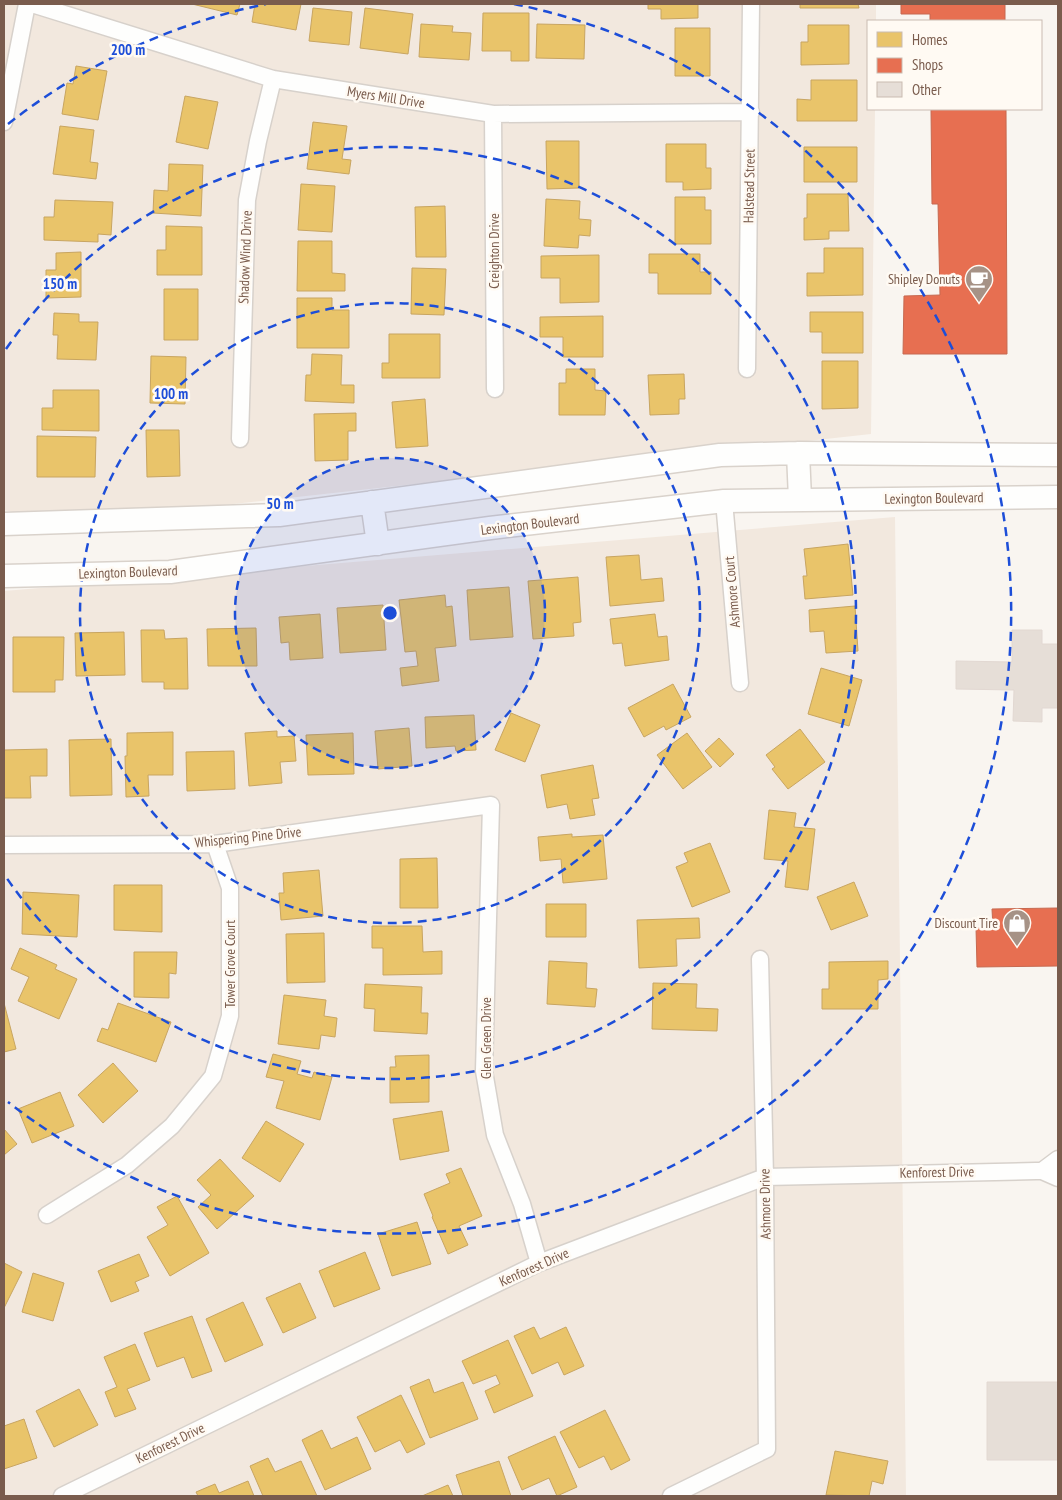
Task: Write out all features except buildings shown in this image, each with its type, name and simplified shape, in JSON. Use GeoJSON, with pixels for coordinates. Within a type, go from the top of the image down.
{"type":"FeatureCollection","features":[{"type":"Feature","properties":{"kind":"street"},"geometry":{"type":"LineString","coordinates":[[4,122],[27,4]]}},
{"type":"Feature","properties":{"kind":"street","name":"Myers Mill Drive"},"geometry":{"type":"LineString","coordinates":[[32,4],[273,79],[492,114],[750,112]]}},
{"type":"Feature","properties":{"kind":"street","name":"Halstead Street"},"geometry":{"type":"LineString","coordinates":[[747,369],[751,4]]}},
{"type":"Feature","properties":{"kind":"street","name":"Shadow Wind Drive"},"geometry":{"type":"LineString","coordinates":[[240,439],[247,200],[258,141],[273,79]]}},
{"type":"Feature","properties":{"kind":"street","name":"Creighton Drive"},"geometry":{"type":"LineString","coordinates":[[492,114],[495,389]]}},
{"type":"Feature","properties":{"kind":"street"},"geometry":{"type":"LineString","coordinates":[[798,453],[800,499]]}},
{"type":"Feature","properties":{"kind":"street"},"geometry":{"type":"LineString","coordinates":[[4,524],[279,515],[720,454],[1058,454]]}},
{"type":"Feature","properties":{"kind":"street","name":"Lexington Boulevard"},"geometry":{"type":"LineString","coordinates":[[4,576],[170,572],[490,528],[724,501],[1058,496]]}},
{"type":"Feature","properties":{"kind":"street","name":"Ashmore Court"},"geometry":{"type":"LineString","coordinates":[[724,501],[740,683]]}},
{"type":"Feature","properties":{"kind":"street"},"geometry":{"type":"LineString","coordinates":[[372,502],[378,544]]}},
{"type":"Feature","properties":{"kind":"street","name":"Whispering Pine Drive"},"geometry":{"type":"LineString","coordinates":[[4,845],[215,844],[491,805]]}},
{"type":"Feature","properties":{"kind":"street","name":"Glen Green Drive"},"geometry":{"type":"LineString","coordinates":[[491,805],[484,1071],[495,1135],[522,1204],[539,1263]]}},
{"type":"Feature","properties":{"kind":"street","name":"Tower Grove Court"},"geometry":{"type":"LineString","coordinates":[[47,1215],[127,1165],[172,1126],[213,1076],[230,1016],[230,888],[215,844]]}},
{"type":"Feature","properties":{"kind":"street","name":"Ashmore Drive"},"geometry":{"type":"LineString","coordinates":[[671,1496],[767,1449],[765,1176],[760,959]]}},
{"type":"Feature","properties":{"kind":"street"},"geometry":{"type":"LineString","coordinates":[[1042,1171],[1058,1159]]}},
{"type":"Feature","properties":{"kind":"street","name":"Kenforest Drive"},"geometry":{"type":"LineString","coordinates":[[62,1496],[539,1263],[765,1176],[1042,1171],[1058,1178]]}},
{"type":"Feature","properties":{"kind":"shaded area"},"geometry":{"type":"Polygon","coordinates":[[[4,4],[876,4],[876,20],[867,20],[867,110],[875,110],[871,434],[60,523],[4,510],[4,4]]]}},
{"type":"Feature","properties":{"kind":"shaded area"},"geometry":{"type":"Polygon","coordinates":[[[895,517],[906,1496],[4,1496],[4,591],[895,517]]]}},
{"type":"Feature","properties":{"kind":"place","name":"Shipley Donuts"},"geometry":{"type":"Point","coordinates":[979,303]}},
{"type":"Feature","properties":{"kind":"place","name":"Discount Tire"},"geometry":{"type":"Point","coordinates":[1017,947]}}]}
